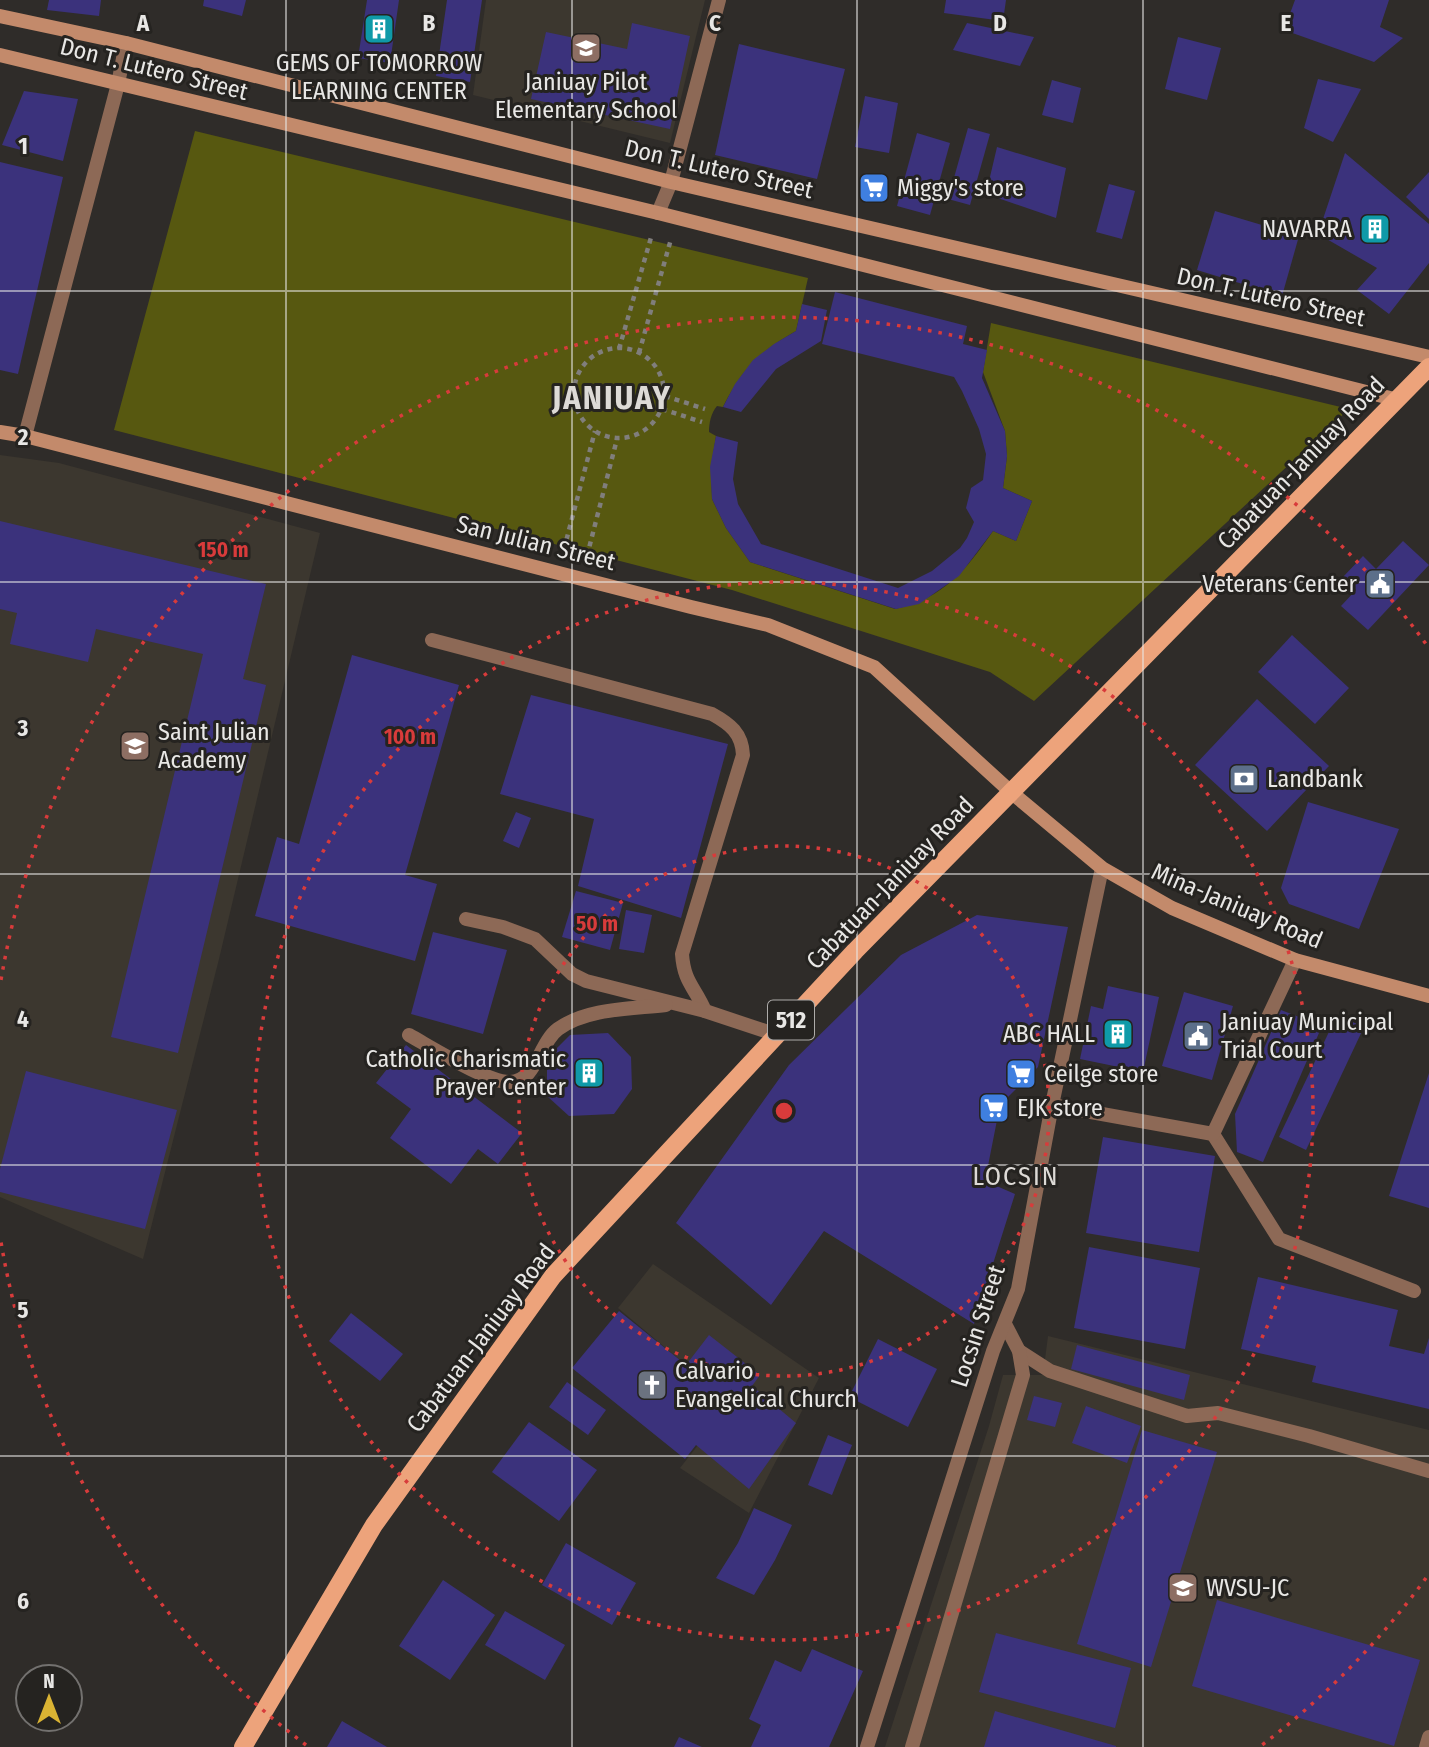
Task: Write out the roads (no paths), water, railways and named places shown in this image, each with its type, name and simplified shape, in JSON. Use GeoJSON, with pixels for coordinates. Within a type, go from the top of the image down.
{"type":"FeatureCollection","features":[{"type":"Feature","properties":{"kind":"main road","name":"Cabatuan-Janiuay Road"},"geometry":{"type":"LineString","coordinates":[[243,1747],[374,1525],[553,1276],[855,951],[1429,367]]}},
{"type":"Feature","properties":{"kind":"street"},"geometry":{"type":"LineString","coordinates":[[659,214],[671,182],[719,0]]}},
{"type":"Feature","properties":{"kind":"street","name":"Don T. Lutero Street"},"geometry":{"type":"LineString","coordinates":[[0,16],[126,43],[671,182],[1429,357]]}},
{"type":"Feature","properties":{"kind":"street"},"geometry":{"type":"LineString","coordinates":[[25,436],[118,83],[126,43]]}},
{"type":"Feature","properties":{"kind":"street","name":"Don T. Lutero Street"},"geometry":{"type":"LineString","coordinates":[[0,55],[659,214],[1398,400]]}},
{"type":"Feature","properties":{"kind":"street","name":"San Julian Street"},"geometry":{"type":"LineString","coordinates":[[0,432],[25,436],[768,625],[874,667],[1012,793]]}},
{"type":"Feature","properties":{"kind":"street"},"geometry":{"type":"LineString","coordinates":[[432,639],[712,714],[737,731],[743,743],[743,755],[682,954],[685,977],[705,1011]]}},
{"type":"Feature","properties":{"kind":"street","name":"Mina-Janiuay Road"},"geometry":{"type":"LineString","coordinates":[[1012,793],[1102,868],[1172,908],[1295,960],[1429,996]]}},
{"type":"Feature","properties":{"kind":"street","name":"Locsin Street"},"geometry":{"type":"LineString","coordinates":[[867,1747],[993,1351],[1018,1289],[1052,1105],[1102,868]]}},
{"type":"Feature","properties":{"kind":"street"},"geometry":{"type":"LineString","coordinates":[[466,919],[503,927],[535,939],[566,969],[586,981],[705,1011],[777,1035]]}},
{"type":"Feature","properties":{"kind":"street"},"geometry":{"type":"LineString","coordinates":[[1213,1134],[1295,960]]}},
{"type":"Feature","properties":{"kind":"street"},"geometry":{"type":"LineString","coordinates":[[409,1035],[494,1080],[513,1083],[528,1074],[547,1040],[555,1030],[569,1022],[591,1015],[675,1004]]}},
{"type":"Feature","properties":{"kind":"street"},"geometry":{"type":"LineString","coordinates":[[1052,1105],[1213,1134],[1279,1239],[1414,1291]]}},
{"type":"Feature","properties":{"kind":"street"},"geometry":{"type":"LineString","coordinates":[[912,1747],[1023,1375],[1019,1351],[1005,1324]]}},
{"type":"Feature","properties":{"kind":"street"},"geometry":{"type":"LineString","coordinates":[[1019,1351],[1050,1371],[1187,1416],[1218,1413],[1429,1471]]}},
{"type":"Feature","properties":{"kind":"street"},"geometry":{"type":"LineString","coordinates":[[1426,1747],[1429,1737]]}},
{"type":"Feature","properties":{"kind":"place","name":"GEMS OF TOMORROW LEARNING CENTER"},"geometry":{"type":"Point","coordinates":[379,29]}},
{"type":"Feature","properties":{"kind":"place","name":"Janiuay Pilot Elementary School"},"geometry":{"type":"Point","coordinates":[586,48]}},
{"type":"Feature","properties":{"kind":"place","name":"Miggy's store"},"geometry":{"type":"Point","coordinates":[874,188]}},
{"type":"Feature","properties":{"kind":"place","name":"NAVARRA"},"geometry":{"type":"Point","coordinates":[1375,229]}},
{"type":"Feature","properties":{"kind":"place","name":"Veterans Center"},"geometry":{"type":"Point","coordinates":[1380,584]}},
{"type":"Feature","properties":{"kind":"place","name":"Saint Julian Academy"},"geometry":{"type":"Point","coordinates":[135,746]}},
{"type":"Feature","properties":{"kind":"place","name":"Landbank"},"geometry":{"type":"Point","coordinates":[1244,779]}},
{"type":"Feature","properties":{"kind":"place","name":"ABC HALL"},"geometry":{"type":"Point","coordinates":[1118,1034]}},
{"type":"Feature","properties":{"kind":"place","name":"Janiuay Municipal Trial Court"},"geometry":{"type":"Point","coordinates":[1198,1036]}},
{"type":"Feature","properties":{"kind":"place","name":"Catholic Charismatic Prayer Center"},"geometry":{"type":"Point","coordinates":[589,1073]}},
{"type":"Feature","properties":{"kind":"place","name":"Ceilge store"},"geometry":{"type":"Point","coordinates":[1021,1074]}},
{"type":"Feature","properties":{"kind":"place","name":"EJK store"},"geometry":{"type":"Point","coordinates":[994,1108]}},
{"type":"Feature","properties":{"kind":"place","name":"Calvario Evangelical Church"},"geometry":{"type":"Point","coordinates":[652,1385]}},
{"type":"Feature","properties":{"kind":"place","name":"WVSU-JC"},"geometry":{"type":"Point","coordinates":[1183,1588]}},
{"type":"Feature","properties":{"kind":"district","name":"JANIUAY"},"geometry":{"type":"Point","coordinates":[612,398]}},
{"type":"Feature","properties":{"kind":"district","name":"LOCSIN"},"geometry":{"type":"Point","coordinates":[1016,1176]}}]}
